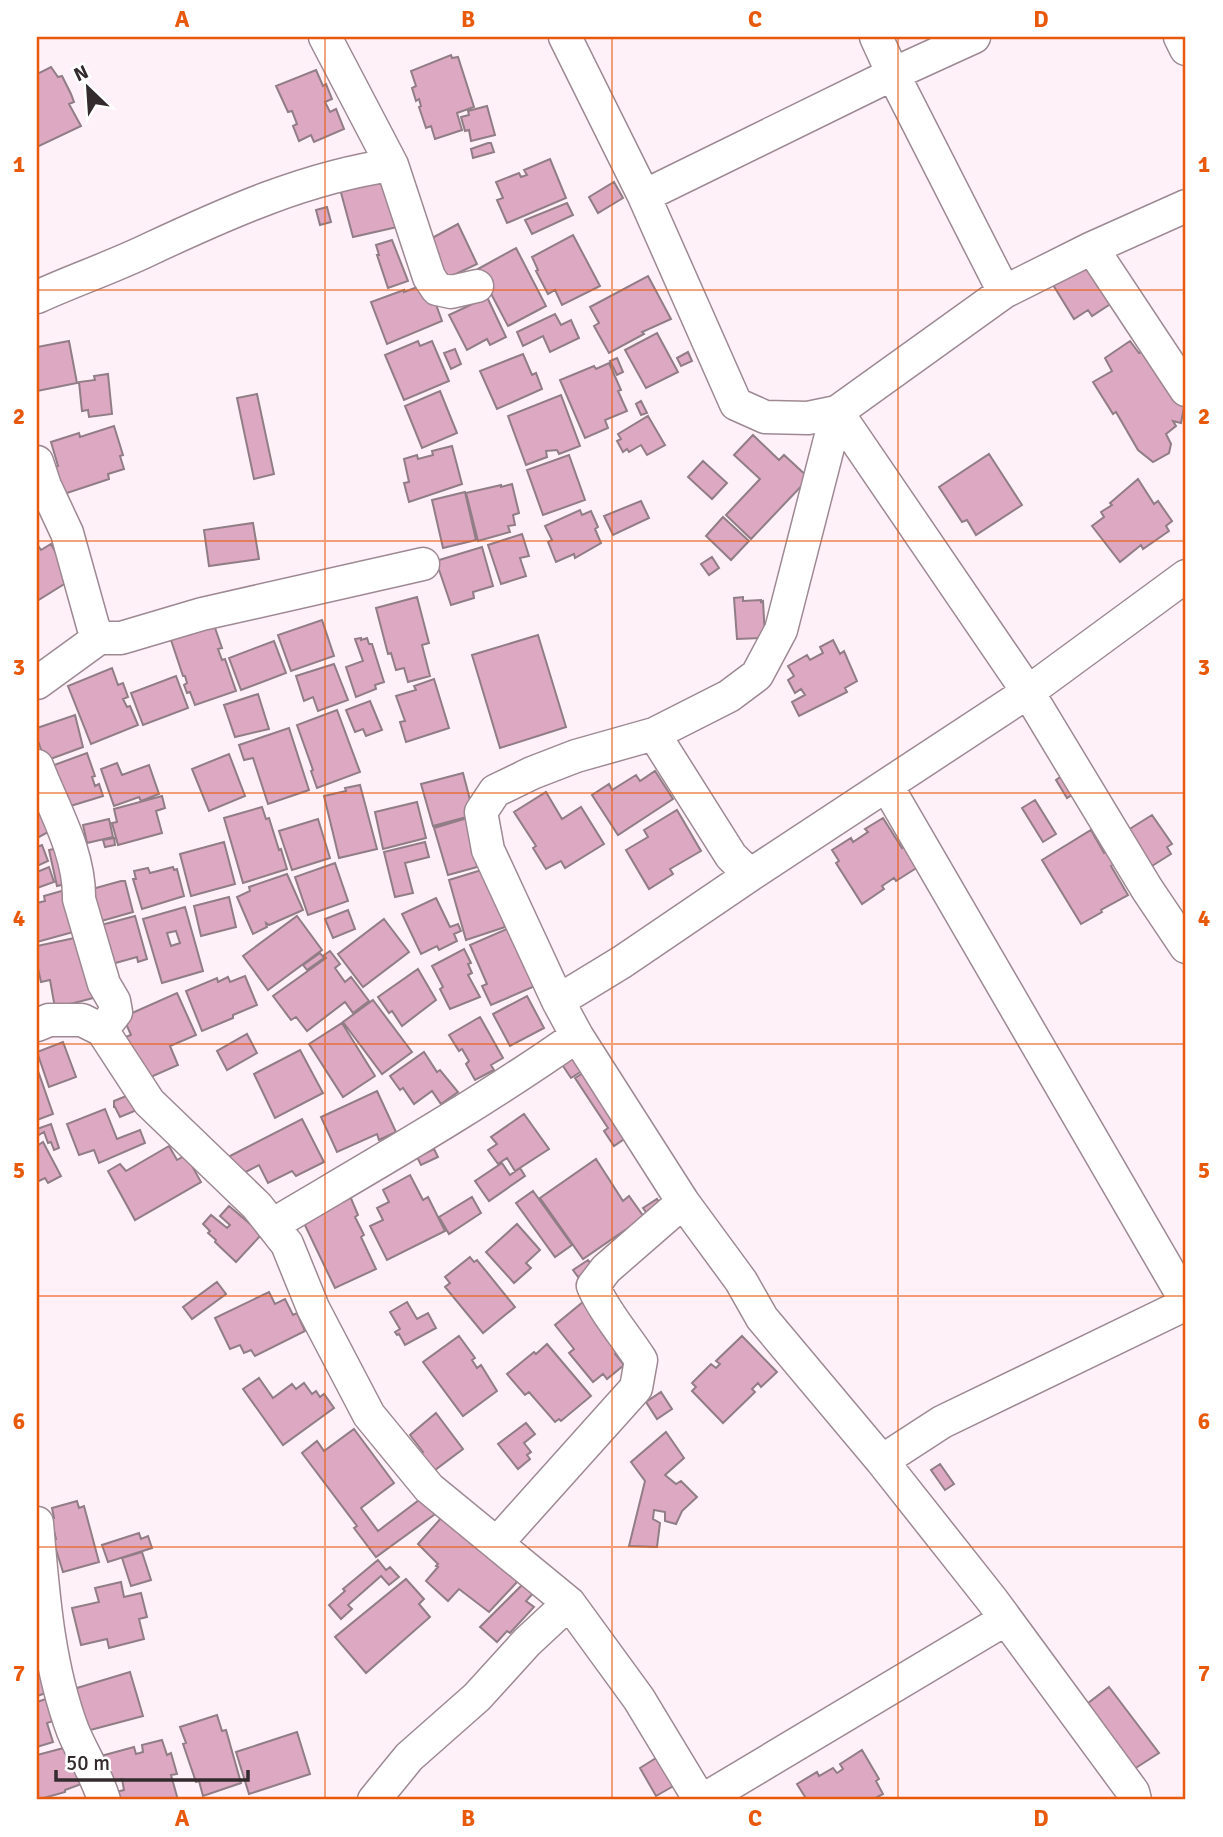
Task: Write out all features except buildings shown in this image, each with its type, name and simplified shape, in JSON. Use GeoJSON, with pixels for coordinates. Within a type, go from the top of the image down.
{"type":"FeatureCollection","features":[{"type":"Feature","properties":{"kind":"street"},"geometry":{"type":"LineString","coordinates":[[326,37],[392,164],[429,277],[437,289],[451,292],[477,286]]}},
{"type":"Feature","properties":{"kind":"street"},"geometry":{"type":"LineString","coordinates":[[565,37],[644,196],[736,404],[765,418],[808,418],[837,412],[1004,292],[1092,248],[1186,206]]}},
{"type":"Feature","properties":{"kind":"street"},"geometry":{"type":"LineString","coordinates":[[876,37],[1004,292]]}},
{"type":"Feature","properties":{"kind":"street"},"geometry":{"type":"LineString","coordinates":[[644,196],[974,37]]}},
{"type":"Feature","properties":{"kind":"street"},"geometry":{"type":"LineString","coordinates":[[1180,37],[1186,49]]}},
{"type":"Feature","properties":{"kind":"street"},"geometry":{"type":"LineString","coordinates":[[37,297],[230,213],[345,173],[392,164]]}},
{"type":"Feature","properties":{"kind":"street"},"geometry":{"type":"LineString","coordinates":[[1092,248],[1186,390]]}},
{"type":"Feature","properties":{"kind":"street"},"geometry":{"type":"LineString","coordinates":[[837,412],[1028,692],[1186,947]]}},
{"type":"Feature","properties":{"kind":"street"},"geometry":{"type":"LineString","coordinates":[[837,412],[781,630],[757,675],[729,696],[654,734],[576,756],[495,791],[481,812],[488,850],[558,1002],[577,1036],[683,1202],[741,1280],[762,1318],[883,1461],[1006,1619],[1133,1791],[1135,1800]]}},
{"type":"Feature","properties":{"kind":"street"},"geometry":{"type":"LineString","coordinates":[[37,462],[67,533],[93,626],[99,638]]}},
{"type":"Feature","properties":{"kind":"street"},"geometry":{"type":"LineString","coordinates":[[37,682],[99,638],[121,638],[202,614],[422,564]]}},
{"type":"Feature","properties":{"kind":"street"},"geometry":{"type":"LineString","coordinates":[[558,1002],[1028,692],[1186,576]]}},
{"type":"Feature","properties":{"kind":"street"},"geometry":{"type":"LineString","coordinates":[[654,734],[731,856],[750,875]]}},
{"type":"Feature","properties":{"kind":"street"},"geometry":{"type":"LineString","coordinates":[[37,766],[75,858],[79,899],[104,984],[114,1001],[116,1012],[102,1030]]}},
{"type":"Feature","properties":{"kind":"street"},"geometry":{"type":"LineString","coordinates":[[883,1461],[942,1423],[1186,1302],[887,786]]}},
{"type":"Feature","properties":{"kind":"street"},"geometry":{"type":"LineString","coordinates":[[37,1025],[49,1020],[82,1020],[102,1030],[149,1102],[257,1206],[287,1244],[313,1308],[369,1415],[429,1488],[569,1603],[639,1699],[701,1800],[1006,1619]]}},
{"type":"Feature","properties":{"kind":"street"},"geometry":{"type":"LineString","coordinates":[[272,1224],[415,1141],[530,1069],[577,1036]]}},
{"type":"Feature","properties":{"kind":"street"},"geometry":{"type":"LineString","coordinates":[[497,1543],[636,1388],[641,1360],[603,1308],[593,1286],[606,1269],[683,1202]]}},
{"type":"Feature","properties":{"kind":"street"},"geometry":{"type":"LineString","coordinates":[[37,1523],[46,1616],[60,1686],[73,1731],[104,1800]]}},
{"type":"Feature","properties":{"kind":"street"},"geometry":{"type":"LineString","coordinates":[[374,1800],[409,1757],[477,1697],[527,1642],[569,1603]]}}]}
